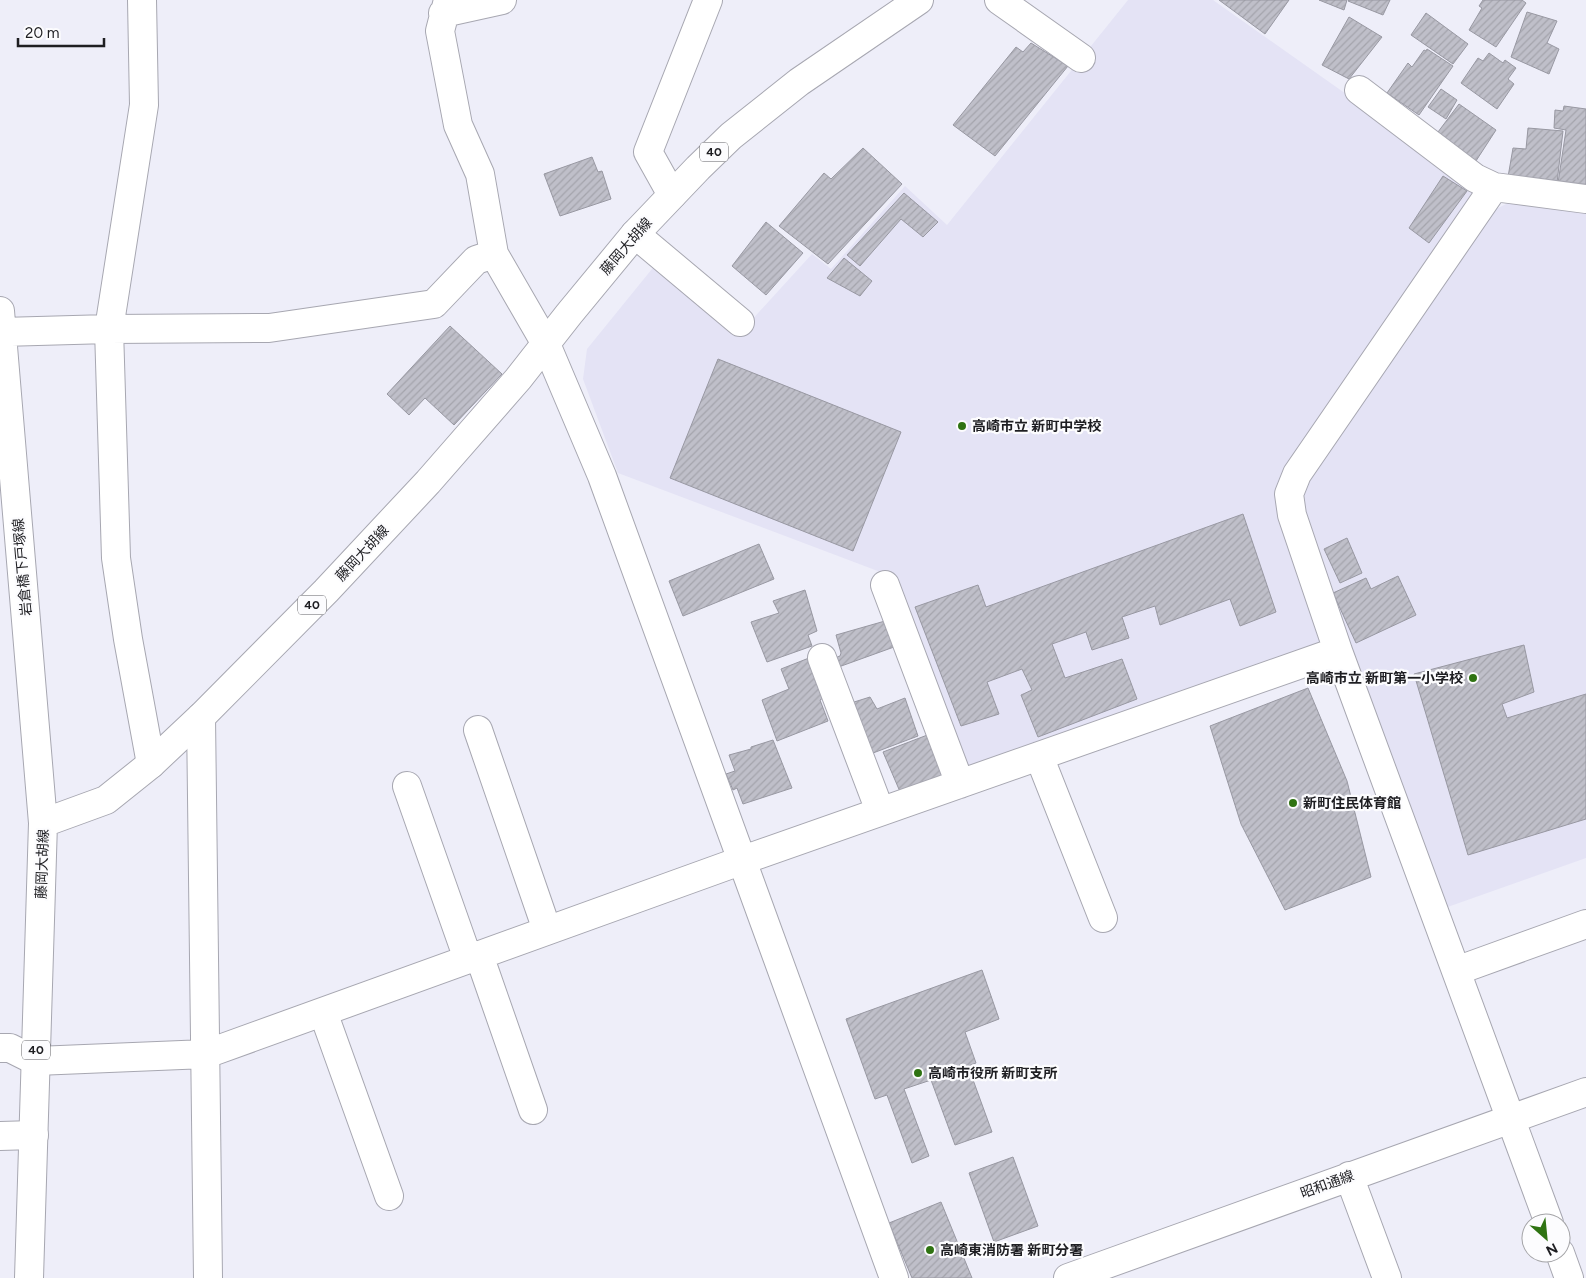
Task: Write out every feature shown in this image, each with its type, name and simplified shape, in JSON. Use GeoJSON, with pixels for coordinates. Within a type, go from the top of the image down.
{"type":"FeatureCollection","features":[{"type":"Feature","properties":{"kind":"street"},"geometry":{"type":"LineString","coordinates":[[142,0],[144,105],[109,329],[116,558],[128,639],[151,764]]}},
{"type":"Feature","properties":{"kind":"street"},"geometry":{"type":"LineString","coordinates":[[502,0],[446,6],[440,31],[458,125],[480,174],[494,254],[546,344],[602,476],[894,1278]]}},
{"type":"Feature","properties":{"kind":"street"},"geometry":{"type":"LineString","coordinates":[[672,195],[648,152],[708,0]]}},
{"type":"Feature","properties":{"kind":"street","name":"藤岡大胡線"},"geometry":{"type":"LineString","coordinates":[[30,1278],[43,823],[106,800],[151,764],[201,717],[326,591],[428,482],[485,418],[635,234],[698,168],[732,136],[799,82],[919,0]]}},
{"type":"Feature","properties":{"kind":"street"},"geometry":{"type":"LineString","coordinates":[[999,0],[1081,58]]}},
{"type":"Feature","properties":{"kind":"street"},"geometry":{"type":"LineString","coordinates":[[1359,90],[1475,178],[1494,188],[1586,199]]}},
{"type":"Feature","properties":{"kind":"street"},"geometry":{"type":"LineString","coordinates":[[1494,188],[1298,474],[1290,494],[1292,515],[1338,650],[1545,1213]]}},
{"type":"Feature","properties":{"kind":"street"},"geometry":{"type":"LineString","coordinates":[[635,234],[740,322]]}},
{"type":"Feature","properties":{"kind":"street"},"geometry":{"type":"LineString","coordinates":[[1,322],[109,329],[270,328],[434,304],[476,260],[494,254]]}},
{"type":"Feature","properties":{"kind":"street","name":"岩倉橋下戸塚線"},"geometry":{"type":"LineString","coordinates":[[1,322],[6,456],[43,823]]}},
{"type":"Feature","properties":{"kind":"street"},"geometry":{"type":"LineString","coordinates":[[885,585],[960,784]]}},
{"type":"Feature","properties":{"kind":"street"},"geometry":{"type":"LineString","coordinates":[[0,1048],[10,1048],[36,1061],[206,1054],[880,811],[1338,650]]}},
{"type":"Feature","properties":{"kind":"street"},"geometry":{"type":"LineString","coordinates":[[822,658],[880,811]]}},
{"type":"Feature","properties":{"kind":"street"},"geometry":{"type":"LineString","coordinates":[[201,717],[208,1278]]}},
{"type":"Feature","properties":{"kind":"street"},"geometry":{"type":"LineString","coordinates":[[478,730],[547,930]]}},
{"type":"Feature","properties":{"kind":"street"},"geometry":{"type":"LineString","coordinates":[[1039,756],[1103,918]]}},
{"type":"Feature","properties":{"kind":"street"},"geometry":{"type":"LineString","coordinates":[[407,786],[533,1110]]}},
{"type":"Feature","properties":{"kind":"street"},"geometry":{"type":"LineString","coordinates":[[1456,971],[1586,924]]}},
{"type":"Feature","properties":{"kind":"street"},"geometry":{"type":"LineString","coordinates":[[324,1012],[389,1196]]}},
{"type":"Feature","properties":{"kind":"street","name":"昭和通線"},"geometry":{"type":"LineString","coordinates":[[1068,1278],[1586,1092]]}},
{"type":"Feature","properties":{"kind":"street"},"geometry":{"type":"LineString","coordinates":[[0,1136],[34,1135]]}},
{"type":"Feature","properties":{"kind":"street"},"geometry":{"type":"LineString","coordinates":[[1349,1176],[1387,1278]]}},
{"type":"Feature","properties":{"kind":"street"},"geometry":{"type":"LineString","coordinates":[[1564,1263],[1569,1278]]}},
{"type":"Feature","properties":{"kind":"shaded area","name":"高崎市立 新町中学校"},"geometry":{"type":"Polygon","coordinates":[[[1128,0],[1213,0],[1482,190],[1293,472],[1330,645],[962,776],[891,576],[618,473],[583,379],[587,349],[656,264],[738,335],[812,254],[831,269],[905,186],[947,225],[1128,0]]]}},
{"type":"Feature","properties":{"kind":"shaded area","name":"高崎市立 新町第一小学校"},"geometry":{"type":"Polygon","coordinates":[[[1518,198],[1586,206],[1586,858],[1442,909],[1295,498],[1492,211],[1518,198]]]}},
{"type":"Feature","properties":{"kind":"building"},"geometry":{"type":"Polygon","coordinates":[[[1219,0],[1289,0],[1265,34],[1219,0]]]}},
{"type":"Feature","properties":{"kind":"building"},"geometry":{"type":"Polygon","coordinates":[[[1319,0],[1347,0],[1344,10],[1319,0]]]}},
{"type":"Feature","properties":{"kind":"building"},"geometry":{"type":"Polygon","coordinates":[[[1349,0],[1390,0],[1383,15],[1349,0]]]}},
{"type":"Feature","properties":{"kind":"building"},"geometry":{"type":"Polygon","coordinates":[[[1483,0],[1522,0],[1526,3],[1496,47],[1469,30],[1482,8],[1479,6],[1483,0]]]}},
{"type":"Feature","properties":{"kind":"building"},"geometry":{"type":"Polygon","coordinates":[[[1527,12],[1557,21],[1547,43],[1559,49],[1549,74],[1511,57],[1527,12]]]}},
{"type":"Feature","properties":{"kind":"building"},"geometry":{"type":"Polygon","coordinates":[[[1426,13],[1468,44],[1453,64],[1411,35],[1426,13]]]}},
{"type":"Feature","properties":{"kind":"building"},"geometry":{"type":"Polygon","coordinates":[[[1349,17],[1382,37],[1349,79],[1322,65],[1349,17]]]}},
{"type":"Feature","properties":{"kind":"building"},"geometry":{"type":"Polygon","coordinates":[[[1031,43],[1068,66],[995,156],[953,125],[1016,47],[1023,52],[1031,43]]]}},
{"type":"Feature","properties":{"kind":"building"},"geometry":{"type":"Polygon","coordinates":[[[1427,49],[1453,66],[1419,115],[1387,93],[1408,63],[1412,67],[1424,50],[1426,51],[1427,49]]]}},
{"type":"Feature","properties":{"kind":"building"},"geometry":{"type":"Polygon","coordinates":[[[1489,53],[1503,63],[1505,60],[1516,68],[1508,79],[1514,84],[1497,109],[1461,83],[1478,58],[1483,61],[1489,53]]]}},
{"type":"Feature","properties":{"kind":"building"},"geometry":{"type":"Polygon","coordinates":[[[1441,89],[1457,100],[1446,119],[1428,107],[1441,89]]]}},
{"type":"Feature","properties":{"kind":"building"},"geometry":{"type":"Polygon","coordinates":[[[1459,104],[1496,130],[1474,164],[1435,136],[1459,104]]]}},
{"type":"Feature","properties":{"kind":"building"},"geometry":{"type":"Polygon","coordinates":[[[1564,106],[1586,109],[1586,186],[1558,183],[1566,130],[1554,128],[1555,110],[1563,111],[1564,106]]]}},
{"type":"Feature","properties":{"kind":"building"},"geometry":{"type":"Polygon","coordinates":[[[1528,128],[1563,131],[1557,183],[1508,177],[1513,148],[1526,149],[1528,128]]]}},
{"type":"Feature","properties":{"kind":"building"},"geometry":{"type":"Polygon","coordinates":[[[863,148],[902,184],[828,264],[779,226],[824,173],[831,179],[863,148]]]}},
{"type":"Feature","properties":{"kind":"building"},"geometry":{"type":"Polygon","coordinates":[[[592,157],[598,172],[602,171],[611,199],[560,216],[544,174],[592,157]]]}},
{"type":"Feature","properties":{"kind":"building"},"geometry":{"type":"Polygon","coordinates":[[[1443,176],[1467,191],[1429,243],[1409,228],[1443,176]]]}},
{"type":"Feature","properties":{"kind":"building"},"geometry":{"type":"Polygon","coordinates":[[[904,193],[938,222],[923,237],[901,219],[860,266],[847,255],[904,193]]]}},
{"type":"Feature","properties":{"kind":"building"},"geometry":{"type":"Polygon","coordinates":[[[766,222],[803,253],[766,295],[732,266],[766,222]]]}},
{"type":"Feature","properties":{"kind":"building"},"geometry":{"type":"Polygon","coordinates":[[[844,258],[872,281],[860,296],[827,278],[844,258]]]}},
{"type":"Feature","properties":{"kind":"building"},"geometry":{"type":"Polygon","coordinates":[[[450,326],[502,374],[454,425],[425,398],[409,415],[387,394],[450,326]]]}},
{"type":"Feature","properties":{"kind":"building"},"geometry":{"type":"Polygon","coordinates":[[[718,359],[901,432],[853,551],[670,478],[718,359]]]}},
{"type":"Feature","properties":{"kind":"building"},"geometry":{"type":"Polygon","coordinates":[[[1243,514],[1276,612],[1240,626],[1230,599],[1160,625],[1155,606],[1122,617],[1129,638],[1092,650],[1086,632],[1052,644],[1065,678],[1122,659],[1137,699],[1038,737],[1021,695],[1032,690],[1022,669],[987,682],[999,714],[961,726],[915,607],[978,585],[986,607],[1243,514]]]}},
{"type":"Feature","properties":{"kind":"building"},"geometry":{"type":"Polygon","coordinates":[[[1347,538],[1362,573],[1340,583],[1324,549],[1347,538]]]}},
{"type":"Feature","properties":{"kind":"building"},"geometry":{"type":"Polygon","coordinates":[[[759,544],[774,579],[683,616],[669,581],[759,544]]]}},
{"type":"Feature","properties":{"kind":"building"},"geometry":{"type":"Polygon","coordinates":[[[1398,576],[1416,615],[1356,643],[1333,593],[1366,578],[1371,589],[1398,576]]]}},
{"type":"Feature","properties":{"kind":"building"},"geometry":{"type":"Polygon","coordinates":[[[805,590],[817,631],[808,635],[812,646],[767,662],[751,622],[779,613],[773,601],[805,590]]]}},
{"type":"Feature","properties":{"kind":"building"},"geometry":{"type":"Polygon","coordinates":[[[885,621],[894,647],[833,669],[830,660],[840,656],[841,653],[836,635],[885,621]]]}},
{"type":"Feature","properties":{"kind":"building"},"geometry":{"type":"Polygon","coordinates":[[[1524,645],[1534,692],[1502,704],[1507,718],[1586,694],[1586,819],[1468,855],[1414,674],[1524,645]]]}},
{"type":"Feature","properties":{"kind":"building"},"geometry":{"type":"Polygon","coordinates":[[[809,658],[817,679],[815,680],[823,698],[820,700],[828,721],[777,741],[762,700],[789,689],[781,669],[809,658]]]}},
{"type":"Feature","properties":{"kind":"building","name":"新町住民体育館"},"geometry":{"type":"Polygon","coordinates":[[[1308,688],[1347,781],[1371,877],[1285,910],[1241,824],[1210,726],[1308,688]]]}},
{"type":"Feature","properties":{"kind":"building"},"geometry":{"type":"Polygon","coordinates":[[[870,697],[877,709],[905,698],[918,736],[873,753],[851,703],[870,697]]]}},
{"type":"Feature","properties":{"kind":"building"},"geometry":{"type":"Polygon","coordinates":[[[930,734],[946,777],[901,794],[883,752],[930,734]]]}},
{"type":"Feature","properties":{"kind":"building"},"geometry":{"type":"Polygon","coordinates":[[[773,740],[792,788],[743,804],[737,788],[733,790],[726,774],[735,771],[729,755],[773,740]]]}},
{"type":"Feature","properties":{"kind":"building","name":"高崎市役所 新町支所"},"geometry":{"type":"Polygon","coordinates":[[[982,970],[999,1019],[965,1032],[976,1063],[968,1066],[992,1132],[955,1145],[931,1080],[904,1089],[929,1156],[912,1163],[887,1095],[875,1099],[846,1019],[982,970]]]}},
{"type":"Feature","properties":{"kind":"building"},"geometry":{"type":"Polygon","coordinates":[[[1013,1157],[1038,1226],[994,1242],[969,1173],[1013,1157]]]}},
{"type":"Feature","properties":{"kind":"building","name":"高崎東消防署 新町分署"},"geometry":{"type":"Polygon","coordinates":[[[941,1202],[972,1278],[912,1278],[889,1223],[941,1202]]]}},
{"type":"Feature","properties":{"kind":"place","name":"高崎市立 新町中学校"},"geometry":{"type":"Point","coordinates":[962,426]}},
{"type":"Feature","properties":{"kind":"place","name":"高崎市立 新町第一小学校"},"geometry":{"type":"Point","coordinates":[1473,678]}},
{"type":"Feature","properties":{"kind":"place","name":"新町住民体育館"},"geometry":{"type":"Point","coordinates":[1293,803]}},
{"type":"Feature","properties":{"kind":"place","name":"高崎市役所 新町支所"},"geometry":{"type":"Point","coordinates":[918,1073]}},
{"type":"Feature","properties":{"kind":"place","name":"高崎東消防署 新町分署"},"geometry":{"type":"Point","coordinates":[930,1250]}}]}
